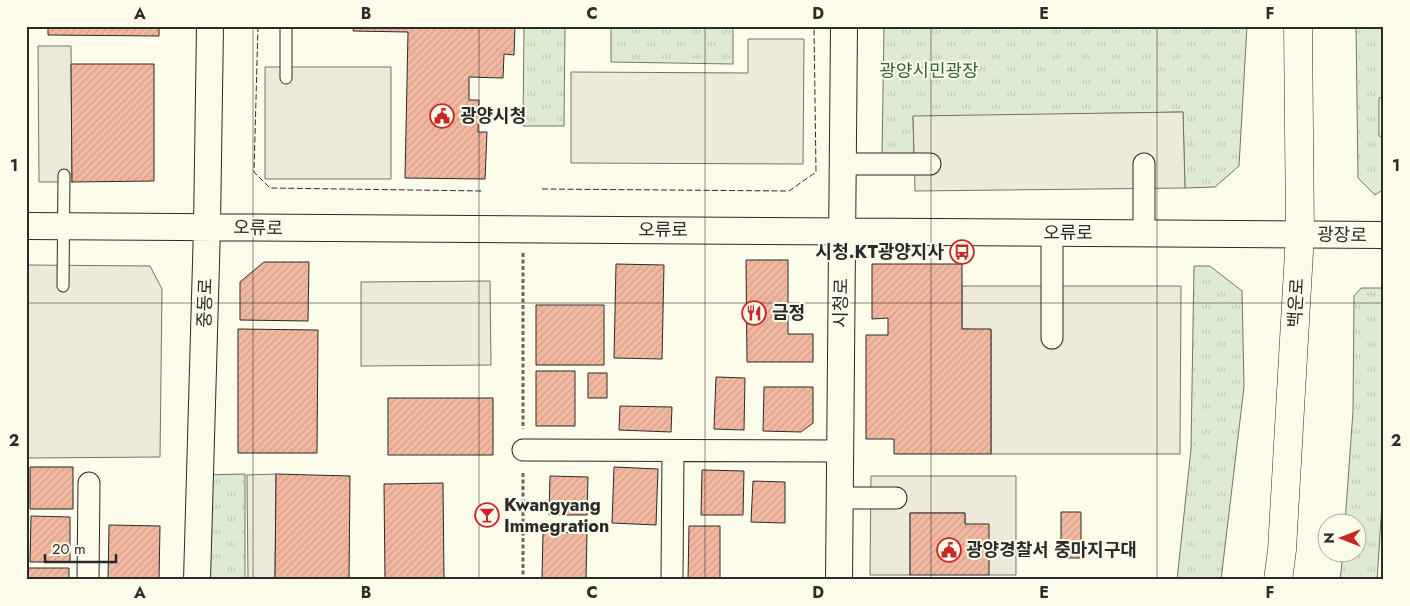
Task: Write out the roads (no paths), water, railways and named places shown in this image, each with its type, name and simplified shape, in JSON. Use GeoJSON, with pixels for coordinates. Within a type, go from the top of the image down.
{"type":"FeatureCollection","features":[{"type":"Feature","properties":{"kind":"main road","name":"백운로"},"geometry":{"type":"LineString","coordinates":[[1278,580],[1300,234],[1298,26]]}},
{"type":"Feature","properties":{"kind":"street","name":"중동로"},"geometry":{"type":"LineString","coordinates":[[197,580],[207,227],[210,26]]}},
{"type":"Feature","properties":{"kind":"street","name":"시청로"},"geometry":{"type":"LineString","coordinates":[[839,580],[844,26]]}},
{"type":"Feature","properties":{"kind":"street"},"geometry":{"type":"LineString","coordinates":[[842,164],[930,164]]}},
{"type":"Feature","properties":{"kind":"street"},"geometry":{"type":"LineString","coordinates":[[1144,164],[1144,233]]}},
{"type":"Feature","properties":{"kind":"street","name":"오류로"},"geometry":{"type":"LineString","coordinates":[[26,226],[1300,234]]}},
{"type":"Feature","properties":{"kind":"street"},"geometry":{"type":"LineString","coordinates":[[1052,233],[1052,338]]}},
{"type":"Feature","properties":{"kind":"street","name":"광장로"},"geometry":{"type":"LineString","coordinates":[[1300,234],[1384,235]]}},
{"type":"Feature","properties":{"kind":"street"},"geometry":{"type":"LineString","coordinates":[[523,450],[840,451]]}},
{"type":"Feature","properties":{"kind":"street"},"geometry":{"type":"LineString","coordinates":[[672,580],[674,451]]}},
{"type":"Feature","properties":{"kind":"street"},"geometry":{"type":"LineString","coordinates":[[88,580],[89,483]]}},
{"type":"Feature","properties":{"kind":"street"},"geometry":{"type":"LineString","coordinates":[[840,498],[896,498]]}},
{"type":"Feature","properties":{"kind":"lane"},"geometry":{"type":"LineString","coordinates":[[286,26],[286,78]]}},
{"type":"Feature","properties":{"kind":"lane"},"geometry":{"type":"LineString","coordinates":[[63,286],[64,175]]}},
{"type":"Feature","properties":{"kind":"place","name":"광양시청"},"geometry":{"type":"Point","coordinates":[442,116]}},
{"type":"Feature","properties":{"kind":"place","name":"시청.KT광양지사"},"geometry":{"type":"Point","coordinates":[962,252]}},
{"type":"Feature","properties":{"kind":"place","name":"금정"},"geometry":{"type":"Point","coordinates":[754,313]}},
{"type":"Feature","properties":{"kind":"place","name":"Kwangyang Immegration"},"geometry":{"type":"Point","coordinates":[487,515]}},
{"type":"Feature","properties":{"kind":"place","name":"광양경찰서 중마지구대"},"geometry":{"type":"Point","coordinates":[949,550]}},
{"type":"Feature","properties":{"kind":"park label","name":"광양시민광장"},"geometry":{"type":"Point","coordinates":[929,71]}}]}
